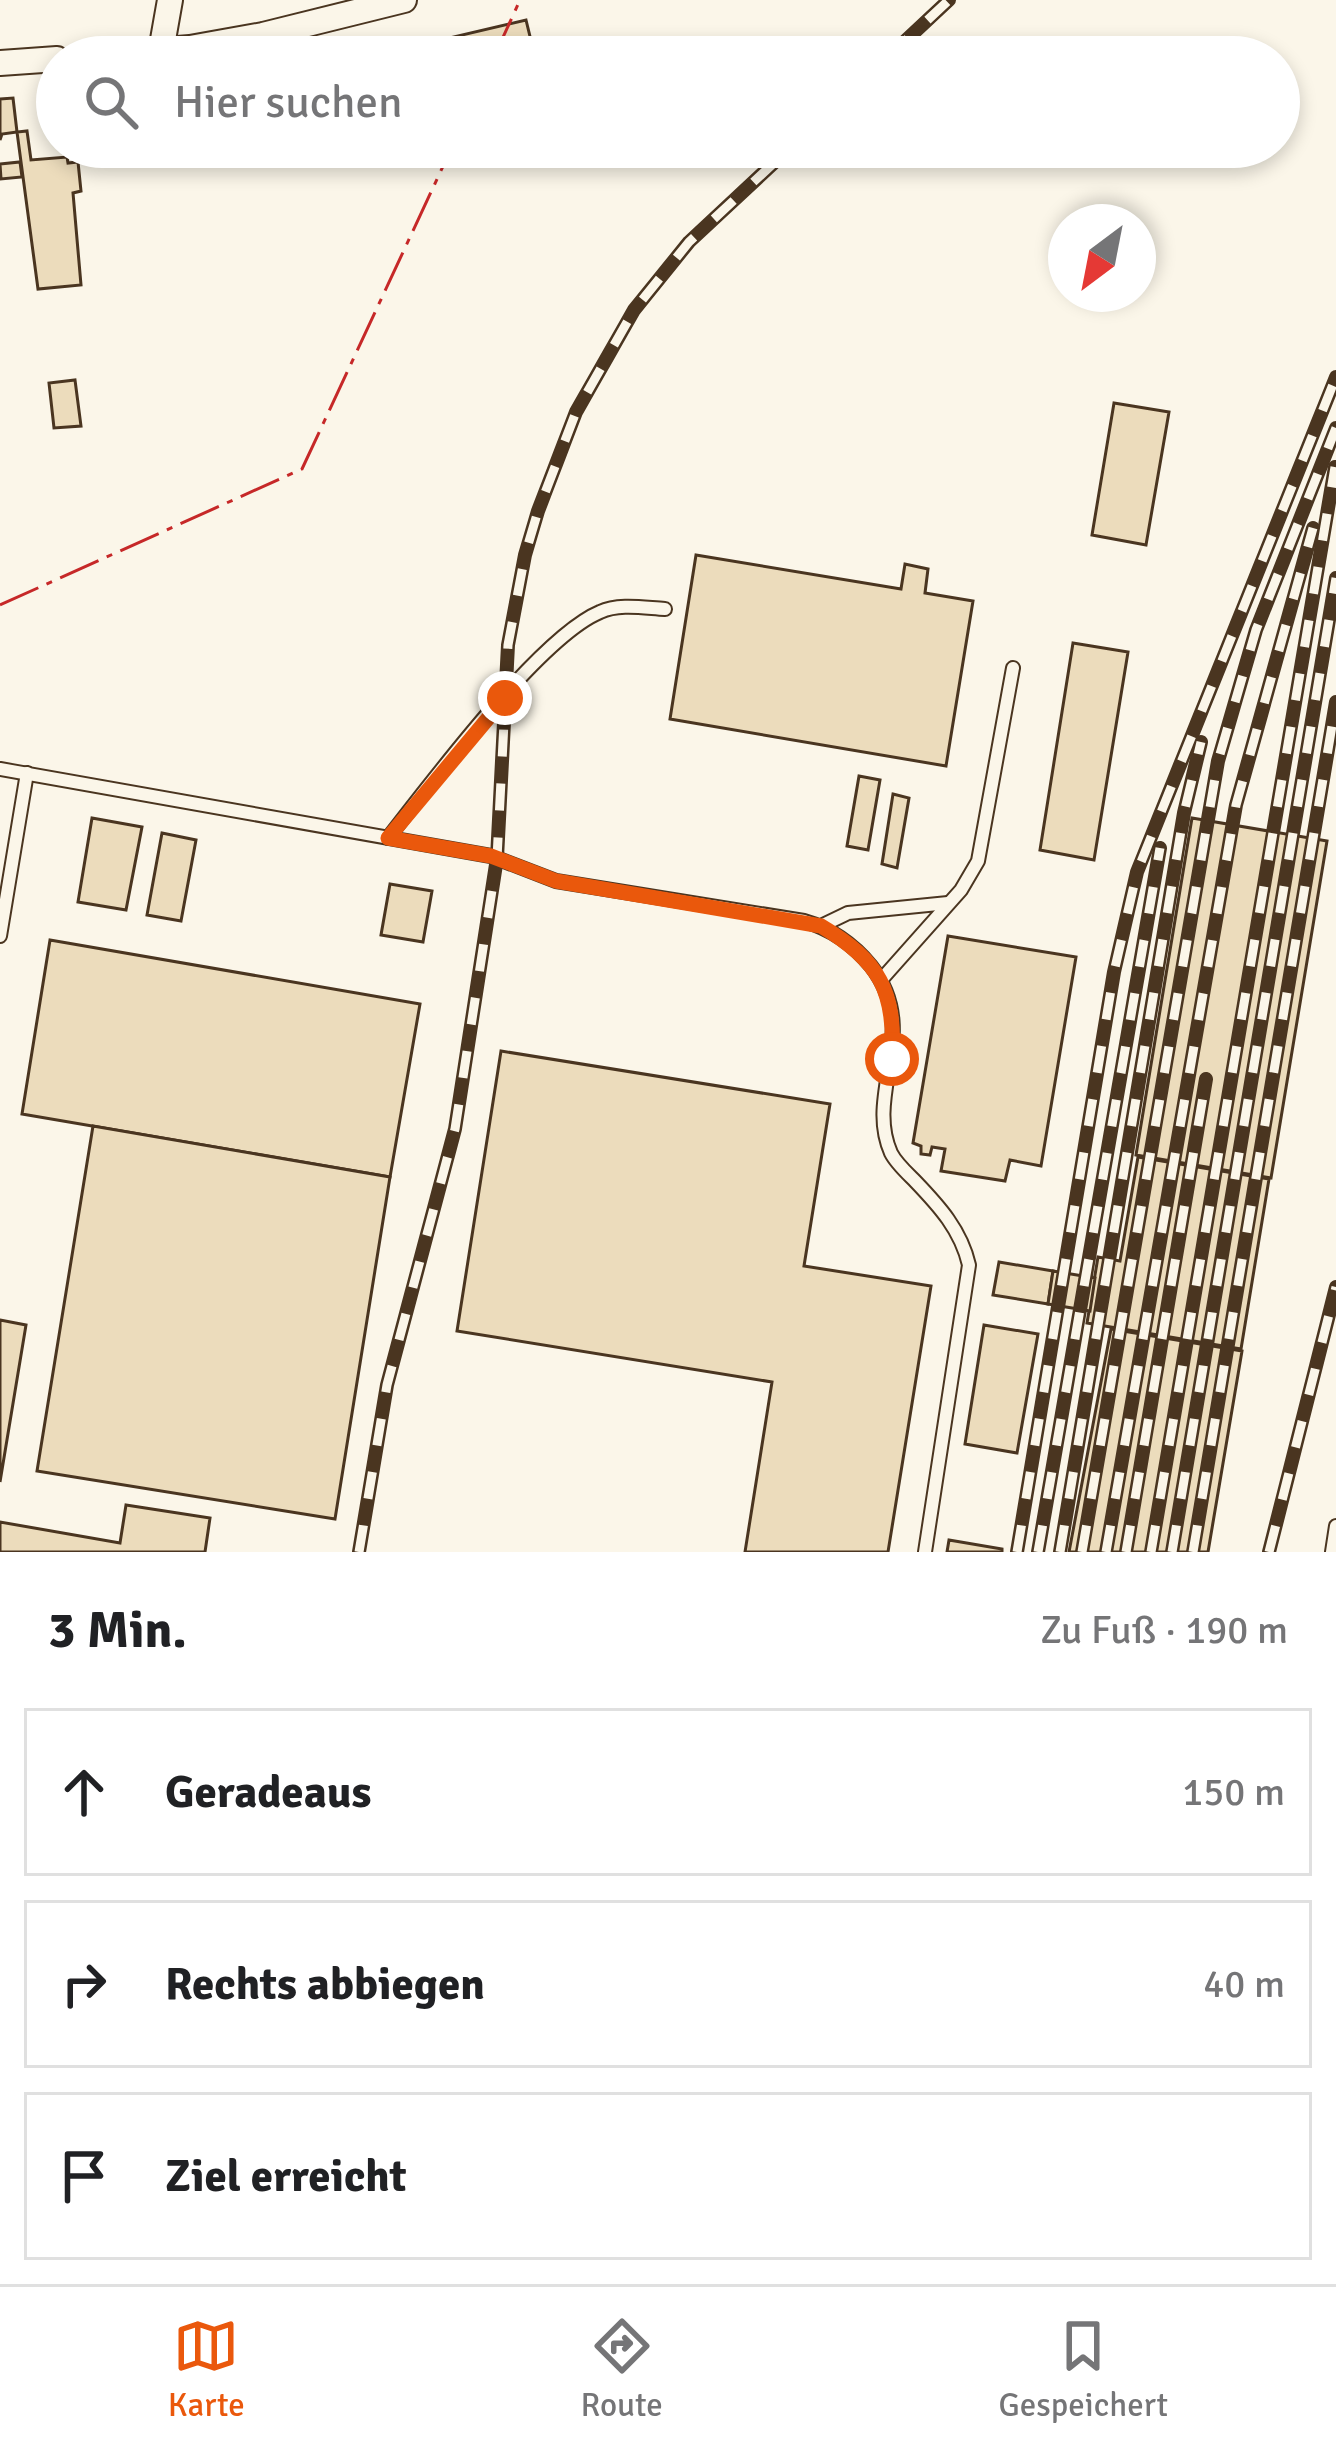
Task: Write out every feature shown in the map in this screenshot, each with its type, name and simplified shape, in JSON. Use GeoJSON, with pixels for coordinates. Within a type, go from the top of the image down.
{"type":"FeatureCollection","features":[{"type":"Feature","properties":{"kind":"street"},"geometry":{"type":"LineString","coordinates":[[164,36],[170,0]]}},
{"type":"Feature","properties":{"kind":"street"},"geometry":{"type":"LineString","coordinates":[[256,36],[354,6],[404,0]]}},
{"type":"Feature","properties":{"kind":"street"},"geometry":{"type":"LineString","coordinates":[[0,63],[36,60]]}},
{"type":"Feature","properties":{"kind":"lane"},"geometry":{"type":"LineString","coordinates":[[388,838],[505,698],[581,623],[610,608],[665,610]]}},
{"type":"Feature","properties":{"kind":"lane"},"geometry":{"type":"LineString","coordinates":[[880,980],[969,877],[983,842],[1013,668]]}},
{"type":"Feature","properties":{"kind":"lane"},"geometry":{"type":"LineString","coordinates":[[0,769],[491,856],[556,881],[821,926],[851,944],[889,994],[894,1021],[885,1114],[892,1155],[954,1226],[969,1265],[925,1552]]}},
{"type":"Feature","properties":{"kind":"lane"},"geometry":{"type":"LineString","coordinates":[[0,936],[27,773]]}},
{"type":"Feature","properties":{"kind":"lane"},"geometry":{"type":"LineString","coordinates":[[821,926],[848,913],[950,902]]}},
{"type":"Feature","properties":{"kind":"lane"},"geometry":{"type":"LineString","coordinates":[[1332,1552],[1336,1526]]}},
{"type":"Feature","properties":{"kind":"building"},"geometry":{"type":"Polygon","coordinates":[[[526,20],[530,36],[458,36],[526,20]]]}},
{"type":"Feature","properties":{"kind":"building"},"geometry":{"type":"Polygon","coordinates":[[[13,98],[17,132],[2,134],[0,140],[0,99],[13,98]]]}},
{"type":"Feature","properties":{"kind":"building"},"geometry":{"type":"Polygon","coordinates":[[[27,131],[36,168],[79,168],[81,191],[73,193],[81,285],[38,289],[17,132],[27,131]]]}},
{"type":"Feature","properties":{"kind":"building"},"geometry":{"type":"Polygon","coordinates":[[[20,162],[22,177],[1,179],[0,164],[20,162]]]}},
{"type":"Feature","properties":{"kind":"building"},"geometry":{"type":"Polygon","coordinates":[[[75,380],[81,426],[54,428],[49,383],[75,380]]]}},
{"type":"Feature","properties":{"kind":"building"},"geometry":{"type":"Polygon","coordinates":[[[1114,403],[1169,412],[1146,545],[1092,535],[1114,403]]]}},
{"type":"Feature","properties":{"kind":"building"},"geometry":{"type":"Polygon","coordinates":[[[696,555],[901,589],[905,564],[928,569],[925,593],[973,601],[946,766],[670,719],[696,555]]]}},
{"type":"Feature","properties":{"kind":"building"},"geometry":{"type":"Polygon","coordinates":[[[1073,643],[1128,652],[1094,860],[1040,850],[1073,643]]]}},
{"type":"Feature","properties":{"kind":"building"},"geometry":{"type":"Polygon","coordinates":[[[859,776],[880,780],[868,850],[847,846],[859,776]]]}},
{"type":"Feature","properties":{"kind":"building"},"geometry":{"type":"Polygon","coordinates":[[[893,794],[909,798],[897,868],[882,864],[893,794]]]}},
{"type":"Feature","properties":{"kind":"building"},"geometry":{"type":"Polygon","coordinates":[[[92,818],[142,827],[126,910],[78,902],[92,818]]]}},
{"type":"Feature","properties":{"kind":"building"},"geometry":{"type":"Polygon","coordinates":[[[1192,818],[1327,841],[1271,1178],[1136,1155],[1192,818]]]}},
{"type":"Feature","properties":{"kind":"building"},"geometry":{"type":"Polygon","coordinates":[[[162,833],[196,840],[181,921],[147,915],[162,833]]]}},
{"type":"Feature","properties":{"kind":"building"},"geometry":{"type":"Polygon","coordinates":[[[390,884],[432,891],[423,942],[381,935],[390,884]]]}},
{"type":"Feature","properties":{"kind":"building"},"geometry":{"type":"Polygon","coordinates":[[[948,936],[1076,957],[1041,1166],[1010,1160],[1005,1181],[941,1171],[945,1149],[932,1147],[930,1155],[921,1154],[921,1146],[913,1143],[948,936]]]}},
{"type":"Feature","properties":{"kind":"building"},"geometry":{"type":"Polygon","coordinates":[[[50,940],[420,1004],[390,1177],[22,1114],[50,940]]]}},
{"type":"Feature","properties":{"kind":"building"},"geometry":{"type":"Polygon","coordinates":[[[501,1051],[830,1104],[804,1266],[931,1286],[888,1552],[745,1552],[772,1382],[457,1331],[501,1051]]]}},
{"type":"Feature","properties":{"kind":"building"},"geometry":{"type":"Polygon","coordinates":[[[93,1126],[390,1177],[335,1519],[37,1471],[93,1126]]]}},
{"type":"Feature","properties":{"kind":"building"},"geometry":{"type":"Polygon","coordinates":[[[1138,1157],[1269,1179],[1241,1349],[1087,1323],[1098,1257],[1120,1261],[1138,1157]]]}},
{"type":"Feature","properties":{"kind":"building"},"geometry":{"type":"Polygon","coordinates":[[[999,1262],[1053,1271],[1048,1304],[993,1295],[999,1262]]]}},
{"type":"Feature","properties":{"kind":"building"},"geometry":{"type":"Polygon","coordinates":[[[1053,1271],[1095,1278],[1090,1311],[1048,1304],[1053,1271]]]}},
{"type":"Feature","properties":{"kind":"building"},"geometry":{"type":"Polygon","coordinates":[[[0,1320],[26,1325],[0,1482],[0,1320]]]}},
{"type":"Feature","properties":{"kind":"building"},"geometry":{"type":"Polygon","coordinates":[[[984,1325],[1038,1334],[1017,1453],[965,1444],[984,1325]]]}},
{"type":"Feature","properties":{"kind":"building"},"geometry":{"type":"Polygon","coordinates":[[[1111,1329],[1242,1351],[1208,1552],[1069,1552],[1111,1329]]]}},
{"type":"Feature","properties":{"kind":"building"},"geometry":{"type":"Polygon","coordinates":[[[126,1505],[210,1518],[205,1552],[0,1552],[0,1522],[120,1543],[126,1505]]]}},
{"type":"Feature","properties":{"kind":"building"},"geometry":{"type":"Polygon","coordinates":[[[949,1540],[1002,1549],[1002,1552],[947,1552],[949,1540]]]}},
{"type":"Feature","properties":{"kind":"railway"},"geometry":{"type":"LineString","coordinates":[[910,36],[949,0]]}},
{"type":"Feature","properties":{"kind":"railway"},"geometry":{"type":"LineString","coordinates":[[359,1552],[387,1385],[455,1129],[497,858],[508,645],[538,511],[576,412],[634,310],[689,242],[768,168]]}},
{"type":"Feature","properties":{"kind":"railway"},"geometry":{"type":"LineString","coordinates":[[1017,1552],[1114,972],[1137,872],[1336,377]]}},
{"type":"Feature","properties":{"kind":"railway"},"geometry":{"type":"LineString","coordinates":[[1082,1552],[1218,761],[1256,630],[1336,428]]}},
{"type":"Feature","properties":{"kind":"railway"},"geometry":{"type":"LineString","coordinates":[[1151,1552],[1335,467]]}},
{"type":"Feature","properties":{"kind":"railway"},"geometry":{"type":"LineString","coordinates":[[1106,1552],[1236,805],[1313,528]]}},
{"type":"Feature","properties":{"kind":"railway"},"geometry":{"type":"LineString","coordinates":[[1172,1552],[1336,578]]}},
{"type":"Feature","properties":{"kind":"railway"},"geometry":{"type":"LineString","coordinates":[[1193,1552],[1336,702]]}},
{"type":"Feature","properties":{"kind":"railway"},"geometry":{"type":"LineString","coordinates":[[1060,1552],[1184,813],[1201,742]]}},
{"type":"Feature","properties":{"kind":"railway"},"geometry":{"type":"LineString","coordinates":[[1038,1552],[1160,848]]}},
{"type":"Feature","properties":{"kind":"railway"},"geometry":{"type":"LineString","coordinates":[[1126,1552],[1206,1079]]}},
{"type":"Feature","properties":{"kind":"railway"},"geometry":{"type":"LineString","coordinates":[[1269,1552],[1336,1287]]}},
{"type":"Feature","properties":{"kind":"power"},"geometry":{"type":"LineString","coordinates":[[504,36],[520,0]]}},
{"type":"Feature","properties":{"kind":"power"},"geometry":{"type":"LineString","coordinates":[[0,605],[302,469],[442,168]]}},
{"type":"Feature","properties":{"kind":"route"},"geometry":{"type":"LineString","coordinates":[[505,698],[388,838],[491,856],[556,881],[590,888],[821,926],[851,944],[889,994],[894,1021],[892,1059]]}}]}
